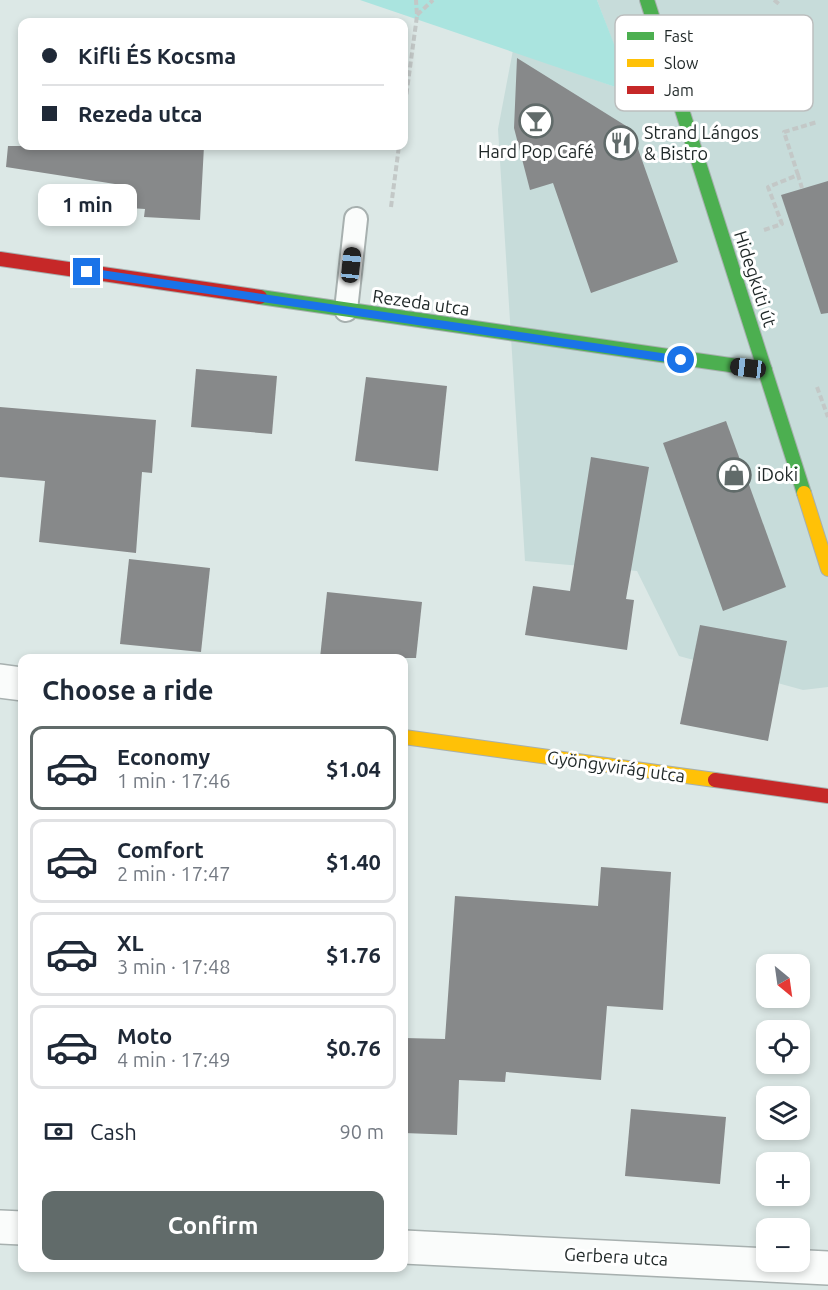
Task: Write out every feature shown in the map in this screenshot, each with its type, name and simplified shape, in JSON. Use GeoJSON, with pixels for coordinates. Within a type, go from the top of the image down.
{"type":"FeatureCollection","features":[{"type":"Feature","properties":{"kind":"street","name":"Hidegkúti út"},"geometry":{"type":"LineString","coordinates":[[647,0],[652,15]]}},
{"type":"Feature","properties":{"kind":"street","name":"Hidegkúti út"},"geometry":{"type":"LineString","coordinates":[[682,111],[765,370],[812,497],[828,569]]}},
{"type":"Feature","properties":{"kind":"street","name":"Rezeda utca"},"geometry":{"type":"LineString","coordinates":[[0,259],[765,370]]}},
{"type":"Feature","properties":{"kind":"street"},"geometry":{"type":"LineString","coordinates":[[0,681],[18,683]]}},
{"type":"Feature","properties":{"kind":"street","name":"Gyöngyvirág utca"},"geometry":{"type":"LineString","coordinates":[[408,738],[828,796]]}},
{"type":"Feature","properties":{"kind":"street"},"geometry":{"type":"LineString","coordinates":[[0,1227],[18,1228]]}},
{"type":"Feature","properties":{"kind":"street","name":"Gerbera utca"},"geometry":{"type":"LineString","coordinates":[[408,1247],[828,1268]]}},
{"type":"Feature","properties":{"kind":"lane"},"geometry":{"type":"LineString","coordinates":[[346,310],[356,219]]}},
{"type":"Feature","properties":{"kind":"path"},"geometry":{"type":"LineString","coordinates":[[408,82],[417,16],[416,0]]}},
{"type":"Feature","properties":{"kind":"path"},"geometry":{"type":"LineString","coordinates":[[417,16],[433,0]]}},
{"type":"Feature","properties":{"kind":"path"},"geometry":{"type":"LineString","coordinates":[[774,0],[779,4]]}},
{"type":"Feature","properties":{"kind":"path"},"geometry":{"type":"LineString","coordinates":[[802,188],[784,132],[817,122]]}},
{"type":"Feature","properties":{"kind":"path"},"geometry":{"type":"LineString","coordinates":[[758,232],[782,224],[768,187],[798,175]]}},
{"type":"Feature","properties":{"kind":"shaded area"},"geometry":{"type":"Polygon","coordinates":[[[360,0],[597,0],[615,46],[615,87],[360,0]]]}},
{"type":"Feature","properties":{"kind":"shaded area"},"geometry":{"type":"Polygon","coordinates":[[[597,0],[828,0],[828,687],[803,690],[679,656],[637,571],[525,561],[498,129],[513,50],[615,87],[615,111],[813,111],[813,15],[615,15],[615,48],[597,0]]]}},
{"type":"Feature","properties":{"kind":"building"},"geometry":{"type":"Polygon","coordinates":[[[517,58],[631,129],[678,262],[591,293],[553,183],[530,190],[514,128],[517,58]]]}},
{"type":"Feature","properties":{"kind":"building"},"geometry":{"type":"Polygon","coordinates":[[[8,146],[18,146],[18,150],[204,150],[200,220],[144,217],[145,209],[114,207],[115,184],[6,167],[8,146]]]}},
{"type":"Feature","properties":{"kind":"building"},"geometry":{"type":"Polygon","coordinates":[[[828,181],[828,313],[821,314],[781,195],[828,181]]]}},
{"type":"Feature","properties":{"kind":"building"},"geometry":{"type":"Polygon","coordinates":[[[196,369],[277,376],[272,434],[191,427],[196,369]]]}},
{"type":"Feature","properties":{"kind":"building"},"geometry":{"type":"Polygon","coordinates":[[[366,377],[447,386],[438,471],[355,461],[366,377]]]}},
{"type":"Feature","properties":{"kind":"building"},"geometry":{"type":"Polygon","coordinates":[[[0,407],[156,420],[152,473],[142,472],[136,553],[39,542],[45,481],[0,477],[0,407]]]}},
{"type":"Feature","properties":{"kind":"building"},"geometry":{"type":"Polygon","coordinates":[[[726,421],[786,587],[723,611],[663,443],[726,421]]]}},
{"type":"Feature","properties":{"kind":"building"},"geometry":{"type":"Polygon","coordinates":[[[591,457],[649,467],[626,599],[634,600],[627,650],[525,635],[533,586],[570,591],[591,457]]]}},
{"type":"Feature","properties":{"kind":"building"},"geometry":{"type":"Polygon","coordinates":[[[129,559],[210,568],[201,652],[120,644],[129,559]]]}},
{"type":"Feature","properties":{"kind":"building"},"geometry":{"type":"Polygon","coordinates":[[[327,592],[422,602],[416,658],[408,658],[408,654],[320,654],[327,592]]]}},
{"type":"Feature","properties":{"kind":"building"},"geometry":{"type":"Polygon","coordinates":[[[700,625],[787,641],[768,741],[680,724],[700,625]]]}},
{"type":"Feature","properties":{"kind":"building"},"geometry":{"type":"Polygon","coordinates":[[[601,867],[671,872],[663,1010],[607,1006],[601,1080],[506,1072],[505,1082],[459,1080],[457,1135],[408,1133],[408,1038],[445,1039],[455,896],[598,906],[601,867]]]}},
{"type":"Feature","properties":{"kind":"building"},"geometry":{"type":"Polygon","coordinates":[[[631,1109],[726,1117],[720,1184],[625,1176],[631,1109]]]}},
{"type":"Feature","properties":{"kind":"traffic: fast"},"geometry":{"type":"LineString","coordinates":[[647,0],[652,15]]}},
{"type":"Feature","properties":{"kind":"traffic: fast"},"geometry":{"type":"LineString","coordinates":[[682,111],[804,493]]}},
{"type":"Feature","properties":{"kind":"traffic: fast"},"geometry":{"type":"LineString","coordinates":[[260,297],[765,370]]}},
{"type":"Feature","properties":{"kind":"traffic: slow"},"geometry":{"type":"LineString","coordinates":[[804,493],[828,569]]}},
{"type":"Feature","properties":{"kind":"traffic: slow"},"geometry":{"type":"LineString","coordinates":[[408,738],[715,780]]}},
{"type":"Feature","properties":{"kind":"traffic: jam"},"geometry":{"type":"LineString","coordinates":[[0,259],[260,297]]}},
{"type":"Feature","properties":{"kind":"traffic: jam"},"geometry":{"type":"LineString","coordinates":[[715,780],[828,796]]}},
{"type":"Feature","properties":{"kind":"place","name":"Hard Pop Café"},"geometry":{"type":"Point","coordinates":[536,121]}},
{"type":"Feature","properties":{"kind":"place","name":"Strand Lángos & Bistro"},"geometry":{"type":"Point","coordinates":[621,143]}},
{"type":"Feature","properties":{"kind":"place","name":"iDoki"},"geometry":{"type":"Point","coordinates":[734,475]}},
{"type":"Feature","properties":{"kind":"route"},"geometry":{"type":"LineString","coordinates":[[87,272],[681,360]]}}]}
